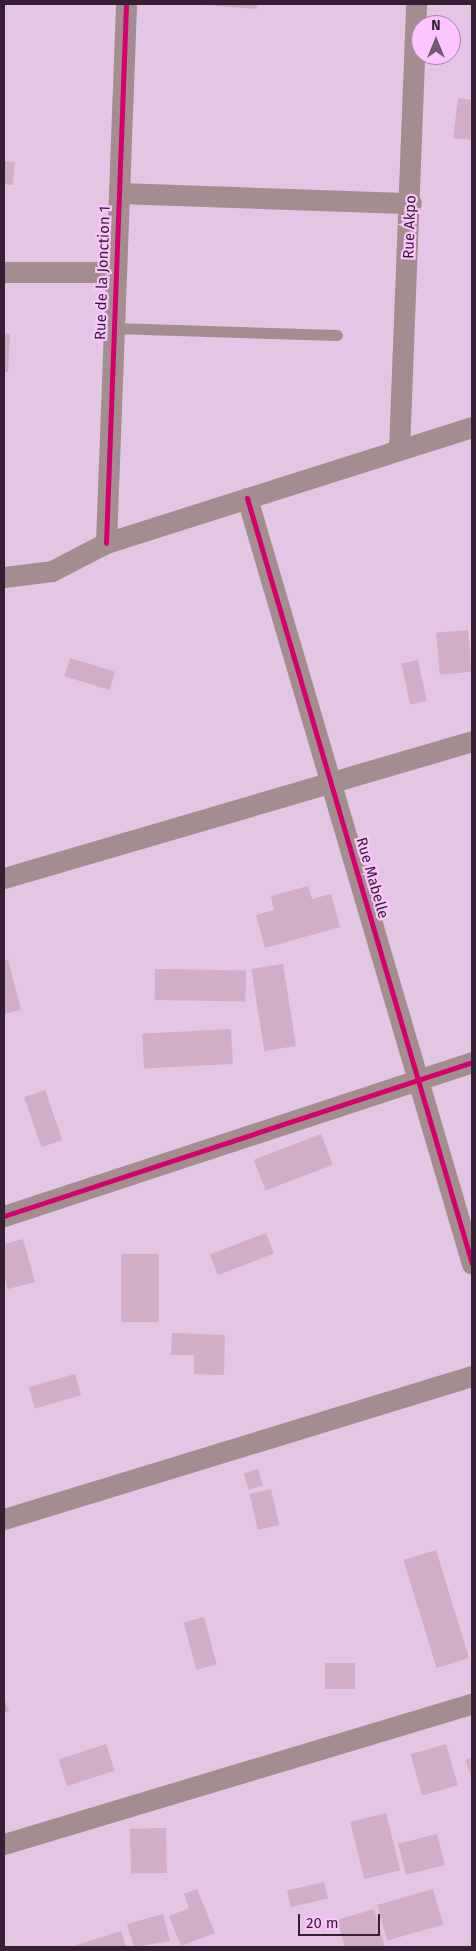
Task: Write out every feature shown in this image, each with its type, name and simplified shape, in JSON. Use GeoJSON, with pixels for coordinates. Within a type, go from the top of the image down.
{"type":"FeatureCollection","features":[{"type":"Feature","properties":{"kind":"street","name":"Rue de la Jonction 1"},"geometry":{"type":"LineString","coordinates":[[106,543],[126,4]]}},
{"type":"Feature","properties":{"kind":"street","name":"Rue Akpo"},"geometry":{"type":"LineString","coordinates":[[400,450],[411,202],[416,4]]}},
{"type":"Feature","properties":{"kind":"street"},"geometry":{"type":"LineString","coordinates":[[119,193],[411,202]]}},
{"type":"Feature","properties":{"kind":"street"},"geometry":{"type":"LineString","coordinates":[[4,272],[116,272]]}},
{"type":"Feature","properties":{"kind":"street"},"geometry":{"type":"LineString","coordinates":[[4,576],[52,571],[106,543],[472,427]]}},
{"type":"Feature","properties":{"kind":"street","name":"Rue Mabelle"},"geometry":{"type":"LineString","coordinates":[[247,498],[472,1264]]}},
{"type":"Feature","properties":{"kind":"street"},"geometry":{"type":"LineString","coordinates":[[4,878],[58,859],[332,784],[472,741]]}},
{"type":"Feature","properties":{"kind":"street"},"geometry":{"type":"LineString","coordinates":[[4,1216],[472,1062]]}},
{"type":"Feature","properties":{"kind":"street"},"geometry":{"type":"LineString","coordinates":[[4,1519],[472,1376]]}},
{"type":"Feature","properties":{"kind":"street"},"geometry":{"type":"LineString","coordinates":[[4,1844],[472,1704]]}},
{"type":"Feature","properties":{"kind":"lane"},"geometry":{"type":"LineString","coordinates":[[114,328],[337,335]]}},
{"type":"Feature","properties":{"kind":"building"},"geometry":{"type":"Polygon","coordinates":[[[194,4],[258,4],[257,9],[194,4]]]}},
{"type":"Feature","properties":{"kind":"building"},"geometry":{"type":"Polygon","coordinates":[[[458,98],[472,100],[472,140],[453,138],[458,98]]]}},
{"type":"Feature","properties":{"kind":"building"},"geometry":{"type":"Polygon","coordinates":[[[4,161],[15,162],[13,185],[4,184],[4,161]]]}},
{"type":"Feature","properties":{"kind":"building"},"geometry":{"type":"Polygon","coordinates":[[[4,334],[10,334],[8,372],[4,371],[4,334]]]}},
{"type":"Feature","properties":{"kind":"building"},"geometry":{"type":"Polygon","coordinates":[[[468,630],[472,672],[440,675],[436,633],[468,630]]]}},
{"type":"Feature","properties":{"kind":"building"},"geometry":{"type":"Polygon","coordinates":[[[70,658],[115,672],[109,690],[64,676],[70,658]]]}},
{"type":"Feature","properties":{"kind":"building"},"geometry":{"type":"Polygon","coordinates":[[[418,660],[427,701],[410,705],[401,664],[418,660]]]}},
{"type":"Feature","properties":{"kind":"building"},"geometry":{"type":"Polygon","coordinates":[[[308,886],[312,899],[331,894],[340,927],[265,948],[256,915],[274,910],[271,896],[308,886]]]}},
{"type":"Feature","properties":{"kind":"building"},"geometry":{"type":"Polygon","coordinates":[[[8,959],[21,1010],[4,1014],[4,961],[8,959]]]}},
{"type":"Feature","properties":{"kind":"building"},"geometry":{"type":"Polygon","coordinates":[[[283,964],[296,1046],[264,1051],[251,969],[283,964]]]}},
{"type":"Feature","properties":{"kind":"building"},"geometry":{"type":"Polygon","coordinates":[[[155,969],[246,971],[245,1002],[154,1000],[155,969]]]}},
{"type":"Feature","properties":{"kind":"building"},"geometry":{"type":"Polygon","coordinates":[[[231,1029],[233,1064],[144,1069],[142,1034],[231,1029]]]}},
{"type":"Feature","properties":{"kind":"building"},"geometry":{"type":"Polygon","coordinates":[[[45,1090],[62,1140],[41,1147],[24,1097],[45,1090]]]}},
{"type":"Feature","properties":{"kind":"building"},"geometry":{"type":"Polygon","coordinates":[[[321,1134],[333,1165],[266,1191],[254,1160],[321,1134]]]}},
{"type":"Feature","properties":{"kind":"building"},"geometry":{"type":"Polygon","coordinates":[[[266,1233],[274,1254],[218,1275],[210,1255],[266,1233]]]}},
{"type":"Feature","properties":{"kind":"building"},"geometry":{"type":"Polygon","coordinates":[[[23,1239],[35,1282],[8,1289],[4,1276],[4,1244],[23,1239]]]}},
{"type":"Feature","properties":{"kind":"building"},"geometry":{"type":"Polygon","coordinates":[[[121,1254],[159,1254],[159,1322],[121,1322],[121,1254]]]}},
{"type":"Feature","properties":{"kind":"building"},"geometry":{"type":"Polygon","coordinates":[[[172,1333],[225,1335],[224,1375],[194,1374],[194,1355],[171,1355],[172,1333]]]}},
{"type":"Feature","properties":{"kind":"building"},"geometry":{"type":"Polygon","coordinates":[[[75,1374],[81,1395],[35,1408],[29,1387],[75,1374]]]}},
{"type":"Feature","properties":{"kind":"building"},"geometry":{"type":"Polygon","coordinates":[[[258,1469],[263,1485],[249,1490],[244,1473],[258,1469]]]}},
{"type":"Feature","properties":{"kind":"building"},"geometry":{"type":"Polygon","coordinates":[[[271,1489],[279,1525],[258,1530],[250,1494],[271,1489]]]}},
{"type":"Feature","properties":{"kind":"building"},"geometry":{"type":"Polygon","coordinates":[[[436,1550],[469,1658],[437,1668],[403,1560],[436,1550]]]}},
{"type":"Feature","properties":{"kind":"building"},"geometry":{"type":"Polygon","coordinates":[[[204,1617],[217,1664],[196,1670],[184,1622],[204,1617]]]}},
{"type":"Feature","properties":{"kind":"building"},"geometry":{"type":"Polygon","coordinates":[[[325,1663],[355,1663],[355,1689],[325,1689],[325,1663]]]}},
{"type":"Feature","properties":{"kind":"building"},"geometry":{"type":"Polygon","coordinates":[[[4,1698],[9,1711],[4,1713],[4,1698]]]}},
{"type":"Feature","properties":{"kind":"building"},"geometry":{"type":"Polygon","coordinates":[[[106,1744],[115,1771],[67,1786],[58,1759],[106,1744]]]}},
{"type":"Feature","properties":{"kind":"building"},"geometry":{"type":"Polygon","coordinates":[[[446,1744],[458,1785],[422,1796],[410,1754],[446,1744]]]}},
{"type":"Feature","properties":{"kind":"building"},"geometry":{"type":"Polygon","coordinates":[[[472,1758],[472,1779],[465,1760],[472,1758]]]}},
{"type":"Feature","properties":{"kind":"building"},"geometry":{"type":"Polygon","coordinates":[[[386,1813],[400,1870],[364,1879],[350,1822],[386,1813]]]}},
{"type":"Feature","properties":{"kind":"building"},"geometry":{"type":"Polygon","coordinates":[[[166,1828],[167,1873],[131,1874],[130,1829],[166,1828]]]}},
{"type":"Feature","properties":{"kind":"building"},"geometry":{"type":"Polygon","coordinates":[[[437,1834],[445,1865],[406,1875],[398,1844],[437,1834]]]}},
{"type":"Feature","properties":{"kind":"building"},"geometry":{"type":"Polygon","coordinates":[[[324,1882],[328,1899],[291,1907],[287,1891],[324,1882]]]}},
{"type":"Feature","properties":{"kind":"building"},"geometry":{"type":"Polygon","coordinates":[[[197,1889],[215,1933],[181,1946],[169,1916],[189,1908],[184,1894],[197,1889]]]}},
{"type":"Feature","properties":{"kind":"building"},"geometry":{"type":"Polygon","coordinates":[[[433,1889],[443,1925],[387,1941],[377,1905],[433,1889]]]}},
{"type":"Feature","properties":{"kind":"building"},"geometry":{"type":"Polygon","coordinates":[[[374,1909],[385,1947],[345,1947],[337,1920],[374,1909]]]}},
{"type":"Feature","properties":{"kind":"building"},"geometry":{"type":"Polygon","coordinates":[[[163,1914],[170,1941],[134,1947],[127,1924],[163,1914]]]}},
{"type":"Feature","properties":{"kind":"building"},"geometry":{"type":"Polygon","coordinates":[[[121,1931],[126,1947],[70,1947],[121,1931]]]}},
{"type":"Feature","properties":{"kind":"cycle path"},"geometry":{"type":"LineString","coordinates":[[106,543],[126,4]]}},
{"type":"Feature","properties":{"kind":"cycle path"},"geometry":{"type":"LineString","coordinates":[[247,498],[472,1264]]}},
{"type":"Feature","properties":{"kind":"cycle path"},"geometry":{"type":"LineString","coordinates":[[4,1216],[472,1062]]}}]}
